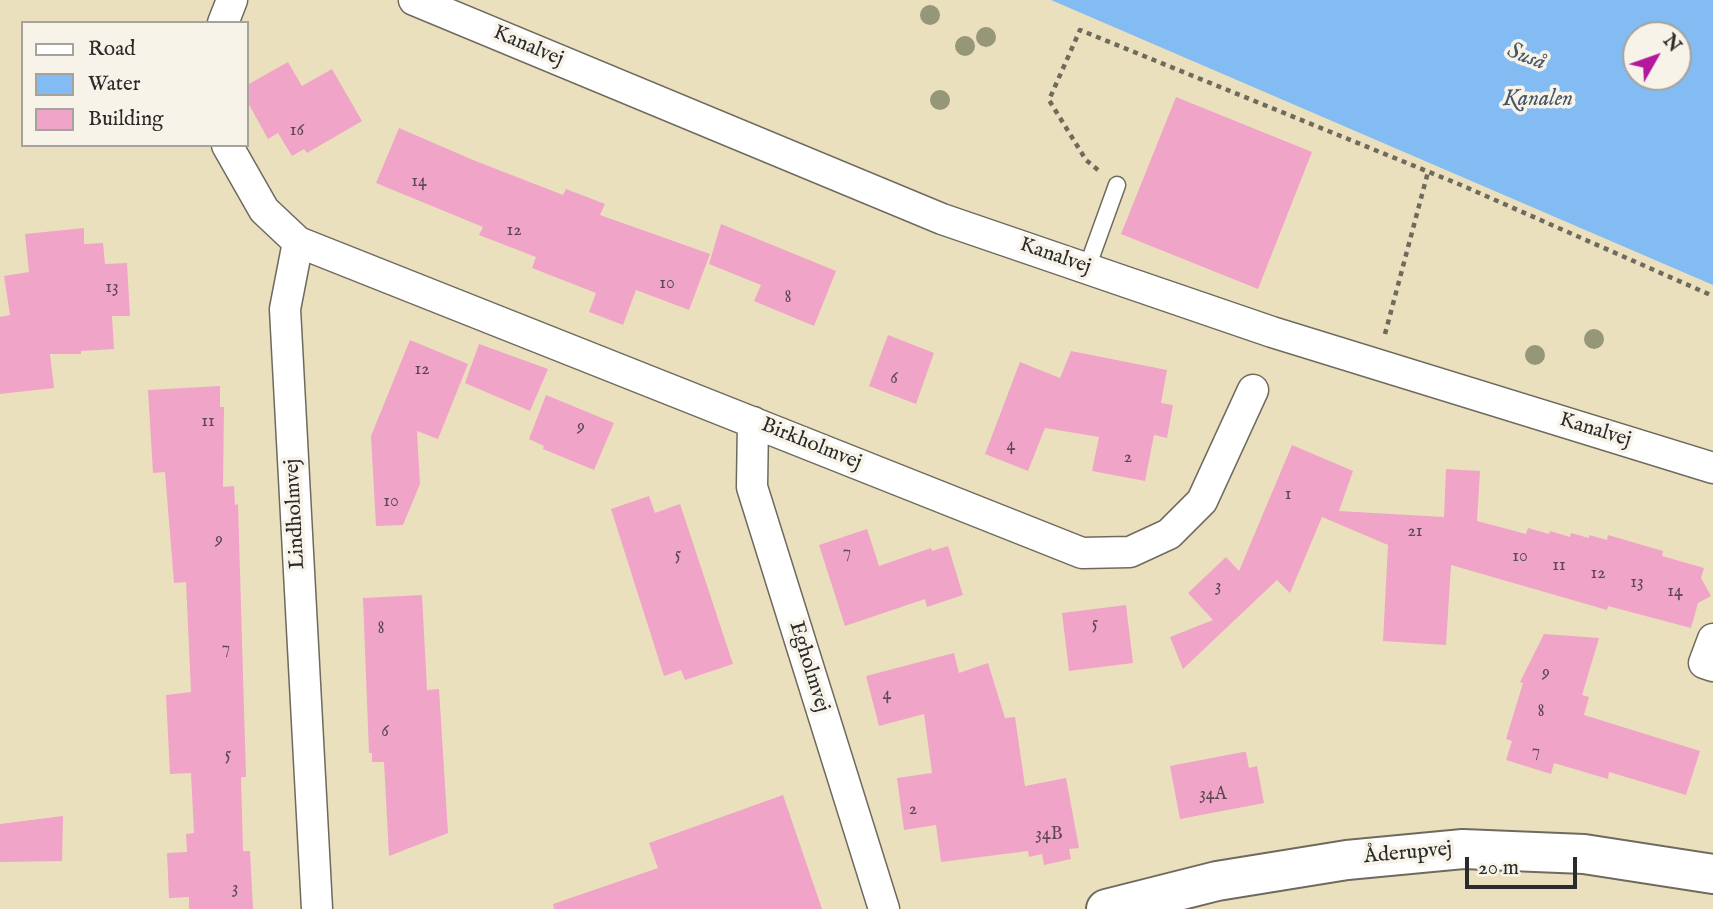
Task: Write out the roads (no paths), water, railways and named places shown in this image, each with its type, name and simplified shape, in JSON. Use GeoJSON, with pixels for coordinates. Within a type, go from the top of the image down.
{"type":"FeatureCollection","features":[{"type":"Feature","properties":{"kind":"street"},"geometry":{"type":"LineString","coordinates":[[224,21],[232,0]]}},
{"type":"Feature","properties":{"kind":"street","name":"Kanalvej"},"geometry":{"type":"LineString","coordinates":[[414,0],[942,219],[1272,332],[1713,468]]}},
{"type":"Feature","properties":{"kind":"street"},"geometry":{"type":"LineString","coordinates":[[228,147],[264,210],[298,242]]}},
{"type":"Feature","properties":{"kind":"street","name":"Birkholmvej"},"geometry":{"type":"LineString","coordinates":[[298,242],[1082,553],[1130,552],[1169,534],[1202,501],[1253,390]]}},
{"type":"Feature","properties":{"kind":"street","name":"Lindholmvej"},"geometry":{"type":"LineString","coordinates":[[298,242],[285,309],[317,909]]}},
{"type":"Feature","properties":{"kind":"street","name":"Egholmvej"},"geometry":{"type":"LineString","coordinates":[[753,422],[752,487],[884,909]]}},
{"type":"Feature","properties":{"kind":"street"},"geometry":{"type":"LineString","coordinates":[[1713,639],[1704,663],[1713,666]]}},
{"type":"Feature","properties":{"kind":"street","name":"Åderupvej"},"geometry":{"type":"LineString","coordinates":[[1106,909],[1217,881],[1347,860],[1462,849],[1584,854],[1713,874]]}},
{"type":"Feature","properties":{"kind":"lane"},"geometry":{"type":"LineString","coordinates":[[1087,268],[1117,185]]}},
{"type":"Feature","properties":{"kind":"water","name":"Kanalen"},"geometry":{"type":"Polygon","coordinates":[[[1051,0],[1713,0],[1713,285],[1051,0]]]}},
{"type":"Feature","properties":{"kind":"water label","name":"Suså"},"geometry":{"type":"Point","coordinates":[1526,58]}}]}
